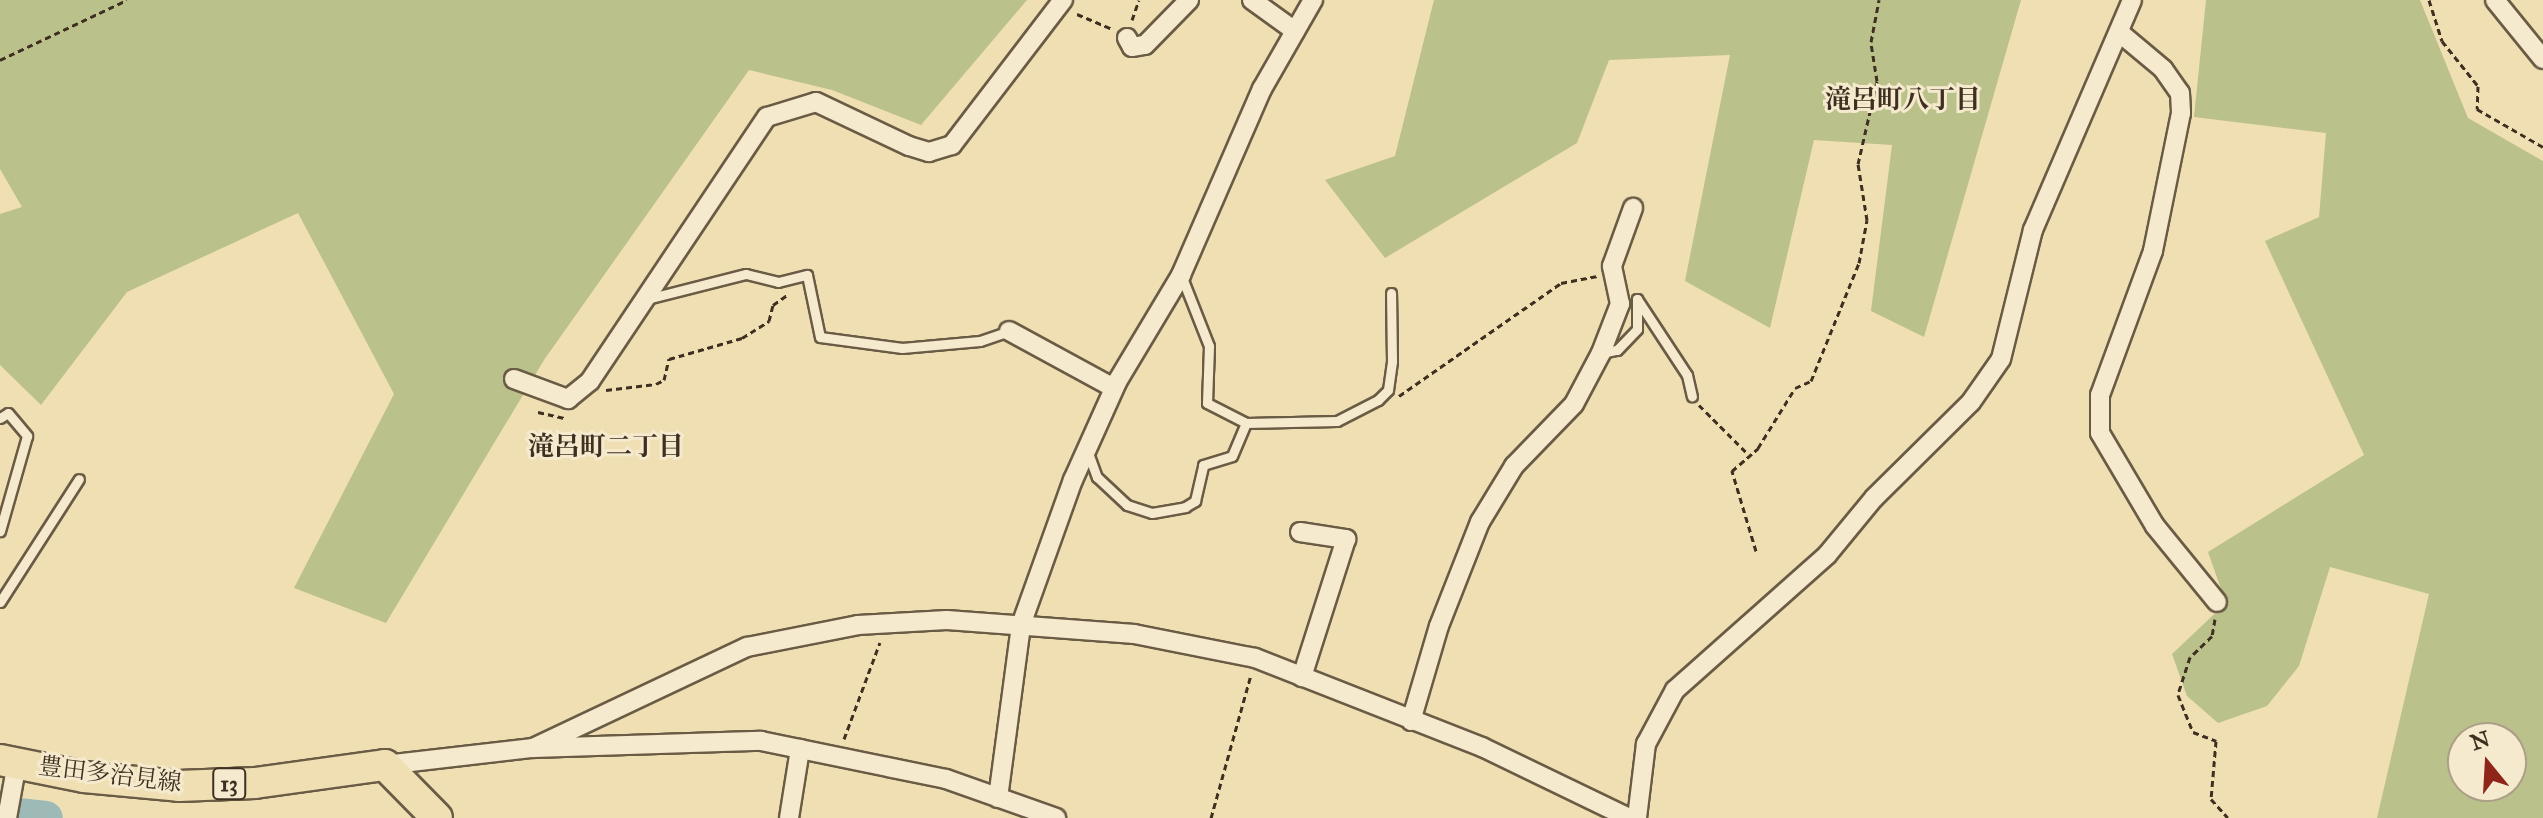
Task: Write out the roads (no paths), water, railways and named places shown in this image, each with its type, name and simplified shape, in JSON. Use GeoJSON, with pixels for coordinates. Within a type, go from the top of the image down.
{"type":"FeatureCollection","features":[{"type":"Feature","properties":{"kind":"main road","name":"豊田多治見線"},"geometry":{"type":"LineString","coordinates":[[10,766],[179,786],[255,783],[385,765]]}},
{"type":"Feature","properties":{"kind":"main road"},"geometry":{"type":"LineString","coordinates":[[385,765],[434,817]]}},
{"type":"Feature","properties":{"kind":"street"},"geometry":{"type":"LineString","coordinates":[[514,379],[568,399],[590,381],[767,117],[816,102],[909,146],[929,152],[952,145],[1063,0]]}},
{"type":"Feature","properties":{"kind":"street"},"geometry":{"type":"LineString","coordinates":[[1127,38],[1132,47],[1145,45],[1189,0]]}},
{"type":"Feature","properties":{"kind":"street"},"geometry":{"type":"LineString","coordinates":[[1252,0],[1295,31]]}},
{"type":"Feature","properties":{"kind":"street"},"geometry":{"type":"LineString","coordinates":[[998,798],[1021,625],[1087,449],[1114,388],[1181,275],[1262,89],[1313,0]]}},
{"type":"Feature","properties":{"kind":"street"},"geometry":{"type":"LineString","coordinates":[[1637,818],[1646,744],[1675,690],[1827,555],[1874,498],[1971,402],[2001,359],[2033,230],[2132,0]]}},
{"type":"Feature","properties":{"kind":"street"},"geometry":{"type":"LineString","coordinates":[[2495,0],[2543,59]]}},
{"type":"Feature","properties":{"kind":"street"},"geometry":{"type":"LineString","coordinates":[[2120,33],[2163,69],[2180,93],[2181,113],[2153,251],[2100,395],[2100,433],[2155,526],[2217,602]]}},
{"type":"Feature","properties":{"kind":"street"},"geometry":{"type":"LineString","coordinates":[[1411,721],[1439,626],[1480,522],[1514,466],[1574,404],[1601,353],[1620,304],[1614,276],[1633,208]]}},
{"type":"Feature","properties":{"kind":"street"},"geometry":{"type":"LineString","coordinates":[[1009,331],[1114,388]]}},
{"type":"Feature","properties":{"kind":"street"},"geometry":{"type":"LineString","coordinates":[[1300,532],[1346,539],[1302,677]]}},
{"type":"Feature","properties":{"kind":"street"},"geometry":{"type":"LineString","coordinates":[[533,748],[747,647],[887,623],[1021,625],[1134,634],[1255,658],[1411,721],[1629,818]]}},
{"type":"Feature","properties":{"kind":"street"},"geometry":{"type":"LineString","coordinates":[[385,765],[533,748],[761,741],[946,779],[1056,818]]}},
{"type":"Feature","properties":{"kind":"street"},"geometry":{"type":"LineString","coordinates":[[789,818],[800,749]]}},
{"type":"Feature","properties":{"kind":"street"},"geometry":{"type":"LineString","coordinates":[[7,818],[10,766]]}},
{"type":"Feature","properties":{"kind":"lane"},"geometry":{"type":"LineString","coordinates":[[644,299],[746,274],[778,282],[807,275],[820,337],[902,348],[980,341],[1009,331]]}},
{"type":"Feature","properties":{"kind":"lane"},"geometry":{"type":"LineString","coordinates":[[1181,275],[1209,346],[1207,403],[1246,423],[1337,421],[1383,395],[1392,361],[1391,293]]}},
{"type":"Feature","properties":{"kind":"lane"},"geometry":{"type":"LineString","coordinates":[[1601,353],[1617,350],[1637,329],[1637,299],[1687,375],[1692,396]]}},
{"type":"Feature","properties":{"kind":"lane"},"geometry":{"type":"LineString","coordinates":[[0,418],[8,413],[27,436],[0,531]]}},
{"type":"Feature","properties":{"kind":"lane"},"geometry":{"type":"LineString","coordinates":[[1087,449],[1097,477],[1127,505],[1152,513],[1195,501],[1203,465],[1232,456],[1246,423]]}},
{"type":"Feature","properties":{"kind":"lane"},"geometry":{"type":"LineString","coordinates":[[0,602],[79,479]]}},
{"type":"Feature","properties":{"kind":"waterway"},"geometry":{"type":"LineString","coordinates":[[0,813],[46,818]]}},
{"type":"Feature","properties":{"kind":"district","name":"滝呂町八丁目"},"geometry":{"type":"Point","coordinates":[1903,100]}},
{"type":"Feature","properties":{"kind":"district","name":"滝呂町二丁目"},"geometry":{"type":"Point","coordinates":[606,447]}}]}
